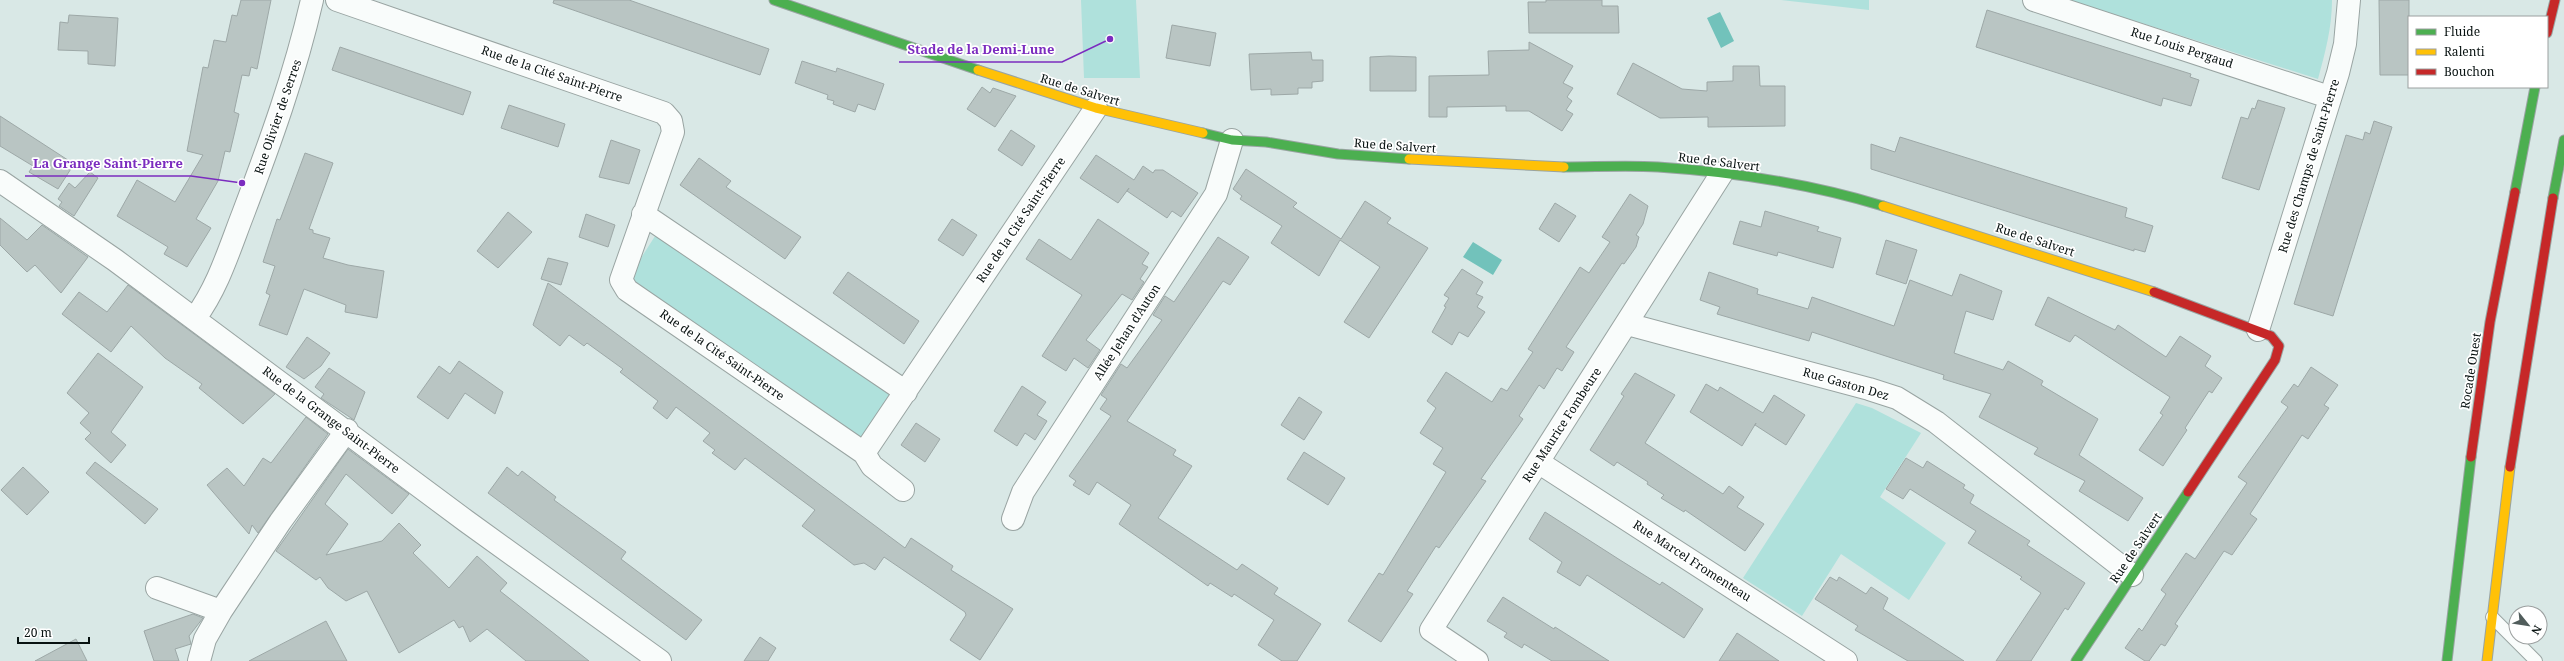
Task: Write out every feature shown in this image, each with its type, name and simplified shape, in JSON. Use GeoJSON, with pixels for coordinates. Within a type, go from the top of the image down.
{"type":"FeatureCollection","features":[{"type":"Feature","properties":{"kind":"street","name":"Rue Olivier de Serres"},"geometry":{"type":"LineString","coordinates":[[194,318],[214,289],[278,122],[301,50],[312,0]]}},
{"type":"Feature","properties":{"kind":"street","name":"Rue de la Cité Saint-Pierre"},"geometry":{"type":"LineString","coordinates":[[336,0],[664,113],[671,121],[673,132],[621,280],[627,290],[864,453],[872,466],[903,490]]}},
{"type":"Feature","properties":{"kind":"street","name":"Rue de Salvert"},"geometry":{"type":"LineString","coordinates":[[774,0],[952,62],[1096,108],[1232,140],[1266,142],[1353,155],[1533,167],[1657,167],[1722,173],[1841,193],[2064,262],[2258,330],[2276,340],[2279,353],[2275,360],[2076,661]]}},
{"type":"Feature","properties":{"kind":"street","name":"Rue Louis Pergaud"},"geometry":{"type":"LineString","coordinates":[[2034,0],[2329,97]]}},
{"type":"Feature","properties":{"kind":"street","name":"Rue des Champs de Saint-Pierre"},"geometry":{"type":"LineString","coordinates":[[2258,330],[2345,44],[2349,0]]}},
{"type":"Feature","properties":{"kind":"street"},"geometry":{"type":"LineString","coordinates":[[2548,29],[2555,0]]}},
{"type":"Feature","properties":{"kind":"street","name":"Rocade Ouest"},"geometry":{"type":"LineString","coordinates":[[2447,661],[2462,524],[2486,353],[2510,212],[2534,88]]}},
{"type":"Feature","properties":{"kind":"street","name":"Rue de la Cité Saint-Pierre"},"geometry":{"type":"LineString","coordinates":[[864,453],[1096,108]]}},
{"type":"Feature","properties":{"kind":"street","name":"Allée Jehan d'Auton"},"geometry":{"type":"LineString","coordinates":[[1013,519],[1023,492],[1216,194],[1232,140]]}},
{"type":"Feature","properties":{"kind":"street"},"geometry":{"type":"LineString","coordinates":[[2487,661],[2511,455],[2529,333],[2564,140]]}},
{"type":"Feature","properties":{"kind":"street","name":"Rue Maurice Fombeure"},"geometry":{"type":"LineString","coordinates":[[1477,661],[1431,630],[1722,173]]}},
{"type":"Feature","properties":{"kind":"street","name":"Rue de la Grange Saint-Pierre"},"geometry":{"type":"LineString","coordinates":[[0,181],[115,260],[347,430],[466,521],[660,661]]}},
{"type":"Feature","properties":{"kind":"street"},"geometry":{"type":"LineString","coordinates":[[643,214],[906,392]]}},
{"type":"Feature","properties":{"kind":"street","name":"Rue Gaston Dez"},"geometry":{"type":"LineString","coordinates":[[1627,324],[1869,389],[1897,398],[1936,422],[2132,575]]}},
{"type":"Feature","properties":{"kind":"street"},"geometry":{"type":"LineString","coordinates":[[199,661],[205,639],[221,611],[280,522],[347,430]]}},
{"type":"Feature","properties":{"kind":"street","name":"Rue Marcel Fromenteau"},"geometry":{"type":"LineString","coordinates":[[1538,462],[1846,661]]}},
{"type":"Feature","properties":{"kind":"street"},"geometry":{"type":"LineString","coordinates":[[157,588],[221,611]]}},
{"type":"Feature","properties":{"kind":"lane"},"geometry":{"type":"LineString","coordinates":[[2492,617],[2536,661]]}},
{"type":"Feature","properties":{"kind":"shaded area"},"geometry":{"type":"Polygon","coordinates":[[[1081,0],[1136,0],[1140,78],[1084,78],[1081,0]]]}},
{"type":"Feature","properties":{"kind":"shaded area"},"geometry":{"type":"Polygon","coordinates":[[[1781,0],[1869,0],[1869,10],[1781,0]]]}},
{"type":"Feature","properties":{"kind":"shaded area"},"geometry":{"type":"Polygon","coordinates":[[[2069,0],[2332,0],[2332,10],[2326,50],[2318,79],[2069,0]]]}},
{"type":"Feature","properties":{"kind":"shaded area"},"geometry":{"type":"Polygon","coordinates":[[[1720,12],[1734,41],[1721,48],[1707,18],[1720,12]]]}},
{"type":"Feature","properties":{"kind":"shaded area"},"geometry":{"type":"Polygon","coordinates":[[[657,233],[896,390],[859,443],[627,280],[657,233]]]}},
{"type":"Feature","properties":{"kind":"shaded area"},"geometry":{"type":"Polygon","coordinates":[[[1473,242],[1502,260],[1493,275],[1463,257],[1473,242]]]}},
{"type":"Feature","properties":{"kind":"shaded area"},"geometry":{"type":"Polygon","coordinates":[[[1856,403],[1872,408],[1921,433],[1880,497],[1946,543],[1909,600],[1841,554],[1802,616],[1743,578],[1856,403]]]}},
{"type":"Feature","properties":{"kind":"building"},"geometry":{"type":"Polygon","coordinates":[[[241,0],[271,0],[257,69],[251,67],[249,76],[242,75],[234,112],[239,114],[230,152],[225,151],[218,181],[196,219],[211,228],[187,267],[164,254],[168,247],[117,216],[137,180],[175,202],[203,155],[187,151],[203,67],[208,68],[214,40],[226,42],[232,15],[237,16],[241,0]]]}},
{"type":"Feature","properties":{"kind":"building"},"geometry":{"type":"Polygon","coordinates":[[[554,0],[629,0],[769,49],[760,75],[553,3],[554,0]]]}},
{"type":"Feature","properties":{"kind":"building"},"geometry":{"type":"Polygon","coordinates":[[[1546,0],[1602,0],[1602,6],[1618,6],[1619,33],[1529,33],[1528,2],[1546,2],[1546,0]]]}},
{"type":"Feature","properties":{"kind":"building"},"geometry":{"type":"Polygon","coordinates":[[[2379,0],[2409,0],[2408,75],[2380,75],[2379,0]]]}},
{"type":"Feature","properties":{"kind":"building"},"geometry":{"type":"Polygon","coordinates":[[[1987,10],[2191,74],[2190,77],[2199,80],[2191,106],[2163,98],[2161,106],[1976,47],[1987,10]]]}},
{"type":"Feature","properties":{"kind":"building"},"geometry":{"type":"Polygon","coordinates":[[[69,15],[118,18],[115,66],[88,64],[88,51],[58,50],[60,22],[68,23],[69,15]]]}},
{"type":"Feature","properties":{"kind":"building"},"geometry":{"type":"Polygon","coordinates":[[[1172,25],[1216,33],[1210,66],[1166,58],[1172,25]]]}},
{"type":"Feature","properties":{"kind":"building"},"geometry":{"type":"Polygon","coordinates":[[[1529,42],[1573,66],[1563,83],[1573,88],[1567,97],[1572,101],[1566,110],[1573,114],[1562,131],[1529,111],[1506,111],[1506,106],[1447,107],[1447,117],[1429,117],[1429,76],[1489,75],[1488,51],[1529,50],[1529,42]]]}},
{"type":"Feature","properties":{"kind":"building"},"geometry":{"type":"Polygon","coordinates":[[[340,47],[471,92],[463,115],[332,70],[340,47]]]}},
{"type":"Feature","properties":{"kind":"building"},"geometry":{"type":"Polygon","coordinates":[[[1311,52],[1312,60],[1323,60],[1323,81],[1312,82],[1312,88],[1298,88],[1298,94],[1271,95],[1271,89],[1251,90],[1249,54],[1311,52]]]}},
{"type":"Feature","properties":{"kind":"building"},"geometry":{"type":"Polygon","coordinates":[[[1370,57],[1416,57],[1416,91],[1370,91],[1370,57]]]}},
{"type":"Feature","properties":{"kind":"building"},"geometry":{"type":"Polygon","coordinates":[[[802,61],[836,72],[837,68],[884,84],[875,110],[858,104],[855,112],[833,104],[834,101],[827,99],[828,95],[795,83],[802,61]]]}},
{"type":"Feature","properties":{"kind":"building"},"geometry":{"type":"Polygon","coordinates":[[[1633,63],[1682,89],[1707,91],[1707,82],[1733,81],[1733,66],[1759,66],[1760,86],[1785,86],[1785,126],[1708,127],[1708,117],[1660,118],[1617,94],[1633,63]]]}},
{"type":"Feature","properties":{"kind":"building"},"geometry":{"type":"Polygon","coordinates":[[[982,87],[990,93],[993,88],[1016,96],[995,127],[967,109],[982,87]]]}},
{"type":"Feature","properties":{"kind":"building"},"geometry":{"type":"Polygon","coordinates":[[[2258,100],[2285,108],[2259,190],[2222,178],[2241,117],[2248,119],[2252,108],[2255,109],[2258,100]]]}},
{"type":"Feature","properties":{"kind":"building"},"geometry":{"type":"Polygon","coordinates":[[[509,105],[565,124],[558,147],[501,128],[509,105]]]}},
{"type":"Feature","properties":{"kind":"building"},"geometry":{"type":"Polygon","coordinates":[[[0,116],[74,164],[58,189],[29,172],[33,166],[0,146],[0,116]]]}},
{"type":"Feature","properties":{"kind":"building"},"geometry":{"type":"Polygon","coordinates":[[[2374,121],[2392,127],[2333,316],[2294,304],[2346,135],[2363,140],[2365,132],[2370,134],[2374,121]]]}},
{"type":"Feature","properties":{"kind":"building"},"geometry":{"type":"Polygon","coordinates":[[[1011,130],[1035,146],[1022,166],[998,150],[1011,130]]]}},
{"type":"Feature","properties":{"kind":"building"},"geometry":{"type":"Polygon","coordinates":[[[1900,137],[2127,208],[2125,217],[2153,226],[2145,252],[2134,249],[2134,251],[1871,169],[1871,144],[1895,152],[1900,137]]]}},
{"type":"Feature","properties":{"kind":"building"},"geometry":{"type":"Polygon","coordinates":[[[611,140],[640,150],[629,184],[599,177],[611,140]]]}},
{"type":"Feature","properties":{"kind":"building"},"geometry":{"type":"Polygon","coordinates":[[[305,153],[333,163],[309,229],[313,230],[313,233],[330,238],[323,258],[348,265],[384,271],[377,318],[345,312],[346,305],[304,289],[287,335],[259,325],[270,295],[266,293],[275,266],[263,262],[277,219],[280,220],[305,153]]]}},
{"type":"Feature","properties":{"kind":"building"},"geometry":{"type":"Polygon","coordinates":[[[1096,155],[1134,180],[1143,166],[1153,173],[1155,170],[1163,170],[1198,193],[1181,217],[1172,211],[1167,218],[1127,191],[1129,188],[1118,203],[1080,178],[1096,155]]]}},
{"type":"Feature","properties":{"kind":"building"},"geometry":{"type":"Polygon","coordinates":[[[699,158],[731,181],[726,187],[801,237],[785,259],[680,185],[699,158]]]}},
{"type":"Feature","properties":{"kind":"building"},"geometry":{"type":"Polygon","coordinates":[[[1246,169],[1297,203],[1293,207],[1341,239],[1365,201],[1391,218],[1387,223],[1428,248],[1369,338],[1344,322],[1380,267],[1340,240],[1319,276],[1271,243],[1282,226],[1240,199],[1242,196],[1233,189],[1246,169]]]}},
{"type":"Feature","properties":{"kind":"building"},"geometry":{"type":"Polygon","coordinates":[[[90,172],[98,178],[74,216],[59,206],[62,202],[58,199],[69,183],[75,188],[90,172]]]}},
{"type":"Feature","properties":{"kind":"building"},"geometry":{"type":"Polygon","coordinates":[[[1630,194],[1648,206],[1643,224],[1636,235],[1639,237],[1636,247],[1624,264],[1622,263],[1566,347],[1574,352],[1562,371],[1557,368],[1544,389],[1539,385],[1519,416],[1523,419],[1481,479],[1486,481],[1439,548],[1436,546],[1407,591],[1413,594],[1381,642],[1348,621],[1379,573],[1383,575],[1446,472],[1433,464],[1443,448],[1420,433],[1436,408],[1427,401],[1446,372],[1492,402],[1501,388],[1507,391],[1533,352],[1528,349],[1580,267],[1589,273],[1610,242],[1602,237],[1630,194]]]}},
{"type":"Feature","properties":{"kind":"building"},"geometry":{"type":"Polygon","coordinates":[[[1555,203],[1576,216],[1559,242],[1539,229],[1555,203]]]}},
{"type":"Feature","properties":{"kind":"building"},"geometry":{"type":"Polygon","coordinates":[[[1765,211],[1819,227],[1817,231],[1841,238],[1833,268],[1778,252],[1777,256],[1733,244],[1740,221],[1761,227],[1765,211]]]}},
{"type":"Feature","properties":{"kind":"building"},"geometry":{"type":"Polygon","coordinates":[[[508,212],[532,232],[498,268],[477,251],[508,212]]]}},
{"type":"Feature","properties":{"kind":"building"},"geometry":{"type":"Polygon","coordinates":[[[586,214],[615,225],[608,247],[579,237],[586,214]]]}},
{"type":"Feature","properties":{"kind":"building"},"geometry":{"type":"Polygon","coordinates":[[[0,218],[27,240],[42,225],[88,257],[61,293],[35,265],[27,272],[0,245],[0,218]]]}},
{"type":"Feature","properties":{"kind":"building"},"geometry":{"type":"Polygon","coordinates":[[[952,219],[977,235],[963,256],[938,240],[952,219]]]}},
{"type":"Feature","properties":{"kind":"building"},"geometry":{"type":"Polygon","coordinates":[[[1098,219],[1149,253],[1142,264],[1148,267],[1140,279],[1144,282],[1132,300],[1122,294],[1086,340],[1100,350],[1088,368],[1074,358],[1066,371],[1042,356],[1082,295],[1026,259],[1039,239],[1071,260],[1098,219]]]}},
{"type":"Feature","properties":{"kind":"building"},"geometry":{"type":"Polygon","coordinates":[[[1218,237],[1249,257],[1230,285],[1223,281],[1127,421],[1176,450],[1173,455],[1192,466],[1158,518],[1237,570],[1242,564],[1278,588],[1274,594],[1321,624],[1297,661],[1282,661],[1258,645],[1274,620],[1234,594],[1232,597],[1210,583],[1208,586],[1119,524],[1131,505],[1097,482],[1089,495],[1073,485],[1076,481],[1069,476],[1111,416],[1100,409],[1107,399],[1101,395],[1121,364],[1127,368],[1162,320],[1153,315],[1165,296],[1174,302],[1218,237]]]}},
{"type":"Feature","properties":{"kind":"building"},"geometry":{"type":"Polygon","coordinates":[[[1886,240],[1917,250],[1906,284],[1876,274],[1886,240]]]}},
{"type":"Feature","properties":{"kind":"building"},"geometry":{"type":"Polygon","coordinates":[[[548,258],[568,263],[561,285],[541,279],[548,258]]]}},
{"type":"Feature","properties":{"kind":"building"},"geometry":{"type":"Polygon","coordinates":[[[1462,269],[1483,282],[1476,294],[1483,297],[1477,307],[1485,312],[1468,337],[1459,332],[1452,345],[1432,332],[1446,307],[1444,306],[1449,298],[1444,295],[1462,269]]]}},
{"type":"Feature","properties":{"kind":"building"},"geometry":{"type":"Polygon","coordinates":[[[848,272],[919,321],[904,344],[833,293],[848,272]]]}},
{"type":"Feature","properties":{"kind":"building"},"geometry":{"type":"Polygon","coordinates":[[[1709,272],[1758,289],[1757,294],[1808,309],[1812,297],[1894,326],[1910,280],[1952,296],[1960,274],[2002,291],[1993,320],[1966,311],[1954,353],[2003,370],[2008,361],[2043,381],[2041,385],[2098,419],[2079,455],[2143,498],[2128,521],[2079,491],[2085,481],[2034,454],[2038,448],[1979,417],[1991,394],[1943,379],[1944,375],[1812,332],[1809,341],[1717,314],[1720,307],[1700,300],[1709,272]]]}},
{"type":"Feature","properties":{"kind":"building"},"geometry":{"type":"Polygon","coordinates":[[[548,283],[905,548],[911,538],[953,566],[951,570],[1013,609],[980,660],[950,640],[966,615],[965,612],[884,557],[875,570],[864,563],[854,565],[802,526],[815,510],[745,458],[735,470],[712,453],[715,450],[703,441],[710,433],[676,407],[667,419],[653,408],[658,401],[620,372],[623,369],[587,343],[584,346],[569,335],[560,346],[533,325],[548,283]]]}},
{"type":"Feature","properties":{"kind":"building"},"geometry":{"type":"Polygon","coordinates":[[[128,285],[275,394],[243,424],[199,388],[202,384],[165,358],[131,326],[111,352],[62,314],[79,292],[107,312],[128,285]]]}},
{"type":"Feature","properties":{"kind":"building"},"geometry":{"type":"Polygon","coordinates":[[[2048,297],[2115,330],[2118,325],[2166,357],[2180,336],[2211,356],[2205,366],[2222,378],[2212,393],[2209,391],[2185,428],[2187,430],[2163,466],[2139,450],[2163,415],[2160,413],[2170,397],[2075,335],[2070,342],[2035,325],[2048,297]]]}},
{"type":"Feature","properties":{"kind":"building"},"geometry":{"type":"Polygon","coordinates":[[[307,337],[330,353],[321,366],[304,379],[286,367],[307,337]]]}},
{"type":"Feature","properties":{"kind":"building"},"geometry":{"type":"Polygon","coordinates":[[[98,353],[143,387],[111,432],[126,445],[111,463],[85,439],[91,433],[80,423],[89,413],[67,393],[98,353]]]}},
{"type":"Feature","properties":{"kind":"building"},"geometry":{"type":"Polygon","coordinates":[[[459,361],[503,392],[495,414],[465,393],[448,419],[417,397],[439,366],[450,374],[459,361]]]}},
{"type":"Feature","properties":{"kind":"building"},"geometry":{"type":"Polygon","coordinates":[[[2311,367],[2338,385],[2324,405],[2329,408],[2308,439],[2302,435],[2250,514],[2257,519],[2232,555],[2224,551],[2175,624],[2178,626],[2165,646],[2161,644],[2149,661],[2145,661],[2125,648],[2139,628],[2142,631],[2166,594],[2161,590],[2186,553],[2195,559],[2247,483],[2238,477],[2288,407],[2281,402],[2294,384],[2298,387],[2311,367]]]}},
{"type":"Feature","properties":{"kind":"building"},"geometry":{"type":"Polygon","coordinates":[[[329,368],[365,392],[354,420],[321,398],[324,394],[315,387],[329,368]]]}},
{"type":"Feature","properties":{"kind":"building"},"geometry":{"type":"Polygon","coordinates":[[[1635,373],[1675,395],[1645,443],[1723,494],[1729,486],[1744,497],[1737,507],[1764,524],[1745,551],[1685,510],[1684,512],[1661,498],[1664,495],[1647,484],[1648,482],[1617,462],[1614,466],[1590,450],[1624,396],[1621,394],[1635,373]]]}},
{"type":"Feature","properties":{"kind":"building"},"geometry":{"type":"Polygon","coordinates":[[[1706,384],[1718,391],[1720,387],[1763,413],[1774,395],[1805,415],[1786,445],[1755,425],[1756,423],[1742,446],[1690,412],[1706,384]]]}},
{"type":"Feature","properties":{"kind":"building"},"geometry":{"type":"Polygon","coordinates":[[[1022,386],[1046,402],[1037,415],[1047,421],[1035,440],[1025,433],[1017,446],[994,431],[1022,386]]]}},
{"type":"Feature","properties":{"kind":"building"},"geometry":{"type":"Polygon","coordinates":[[[1299,397],[1322,412],[1304,440],[1281,425],[1299,397]]]}},
{"type":"Feature","properties":{"kind":"building"},"geometry":{"type":"Polygon","coordinates":[[[306,417],[328,434],[258,533],[252,525],[249,534],[207,485],[227,468],[244,486],[263,458],[271,463],[306,417]]]}},
{"type":"Feature","properties":{"kind":"building"},"geometry":{"type":"Polygon","coordinates":[[[916,423],[940,439],[925,462],[901,445],[916,423]]]}},
{"type":"Feature","properties":{"kind":"building"},"geometry":{"type":"Polygon","coordinates":[[[348,449],[409,494],[392,514],[346,474],[325,504],[348,524],[326,555],[382,541],[399,523],[421,545],[413,553],[449,588],[477,556],[507,583],[500,591],[589,661],[526,661],[487,629],[470,642],[463,626],[459,628],[454,620],[399,653],[367,591],[346,601],[328,588],[320,577],[316,580],[276,551],[348,449]]]}},
{"type":"Feature","properties":{"kind":"building"},"geometry":{"type":"Polygon","coordinates":[[[1304,452],[1345,478],[1328,505],[1287,479],[1304,452]]]}},
{"type":"Feature","properties":{"kind":"building"},"geometry":{"type":"Polygon","coordinates":[[[1906,458],[1923,468],[1927,461],[1965,485],[1963,488],[1974,495],[1970,503],[2030,541],[2027,545],[2085,583],[2068,610],[2065,608],[2031,661],[1996,661],[2041,593],[2020,579],[2022,577],[1968,543],[1976,531],[1910,489],[1903,499],[1886,489],[1906,458]]]}},
{"type":"Feature","properties":{"kind":"building"},"geometry":{"type":"Polygon","coordinates":[[[95,462],[158,509],[145,524],[86,473],[95,462]]]}},
{"type":"Feature","properties":{"kind":"building"},"geometry":{"type":"Polygon","coordinates":[[[23,467],[49,492],[27,515],[1,490],[23,467]]]}},
{"type":"Feature","properties":{"kind":"building"},"geometry":{"type":"Polygon","coordinates":[[[507,467],[518,476],[522,471],[556,497],[554,500],[626,552],[621,559],[702,620],[686,640],[488,493],[507,467]]]}},
{"type":"Feature","properties":{"kind":"building"},"geometry":{"type":"Polygon","coordinates":[[[1545,512],[1660,585],[1662,582],[1703,609],[1684,638],[1587,575],[1580,586],[1557,572],[1562,562],[1529,539],[1545,512]]]}},
{"type":"Feature","properties":{"kind":"building"},"geometry":{"type":"Polygon","coordinates":[[[1830,577],[1837,581],[1839,577],[1866,594],[1871,587],[1888,598],[1883,609],[1964,661],[1908,661],[1855,630],[1858,626],[1815,599],[1830,577]]]}},
{"type":"Feature","properties":{"kind":"building"},"geometry":{"type":"Polygon","coordinates":[[[1503,597],[1609,661],[1552,661],[1524,644],[1522,648],[1504,637],[1507,633],[1487,621],[1503,597]]]}},
{"type":"Feature","properties":{"kind":"building"},"geometry":{"type":"Polygon","coordinates":[[[193,614],[203,618],[189,636],[191,644],[175,649],[179,661],[154,661],[144,631],[193,614]]]}},
{"type":"Feature","properties":{"kind":"building"},"geometry":{"type":"Polygon","coordinates":[[[326,621],[347,661],[249,661],[326,621]]]}},
{"type":"Feature","properties":{"kind":"building"},"geometry":{"type":"Polygon","coordinates":[[[1737,633],[1779,661],[1719,661],[1737,633]]]}},
{"type":"Feature","properties":{"kind":"building"},"geometry":{"type":"Polygon","coordinates":[[[760,637],[776,648],[768,661],[744,661],[760,637]]]}},
{"type":"Feature","properties":{"kind":"building"},"geometry":{"type":"Polygon","coordinates":[[[76,639],[87,661],[35,661],[76,639]]]}},
{"type":"Feature","properties":{"kind":"traffic: fast"},"geometry":{"type":"LineString","coordinates":[[774,0],[978,70]]}},
{"type":"Feature","properties":{"kind":"traffic: fast"},"geometry":{"type":"LineString","coordinates":[[2515,192],[2535,88]]}},
{"type":"Feature","properties":{"kind":"traffic: fast"},"geometry":{"type":"LineString","coordinates":[[1203,133],[1232,140],[1266,142],[1338,154],[1409,159]]}},
{"type":"Feature","properties":{"kind":"traffic: fast"},"geometry":{"type":"LineString","coordinates":[[2553,198],[2564,140]]}},
{"type":"Feature","properties":{"kind":"traffic: fast"},"geometry":{"type":"LineString","coordinates":[[1564,167],[1646,166],[1715,172],[1800,185],[1883,206]]}},
{"type":"Feature","properties":{"kind":"traffic: fast"},"geometry":{"type":"LineString","coordinates":[[2447,661],[2471,457]]}},
{"type":"Feature","properties":{"kind":"traffic: fast"},"geometry":{"type":"LineString","coordinates":[[2076,661],[2188,492]]}},
{"type":"Feature","properties":{"kind":"traffic: slow"},"geometry":{"type":"LineString","coordinates":[[978,70],[1096,108],[1203,133]]}},
{"type":"Feature","properties":{"kind":"traffic: slow"},"geometry":{"type":"LineString","coordinates":[[1409,159],[1564,167]]}},
{"type":"Feature","properties":{"kind":"traffic: slow"},"geometry":{"type":"LineString","coordinates":[[1883,206],[2154,292]]}},
{"type":"Feature","properties":{"kind":"traffic: slow"},"geometry":{"type":"LineString","coordinates":[[2487,661],[2510,467]]}},
{"type":"Feature","properties":{"kind":"traffic: jam"},"geometry":{"type":"LineString","coordinates":[[2548,29],[2555,0]]}},
{"type":"Feature","properties":{"kind":"traffic: jam"},"geometry":{"type":"LineString","coordinates":[[2471,457],[2490,322],[2515,192]]}},
{"type":"Feature","properties":{"kind":"traffic: jam"},"geometry":{"type":"LineString","coordinates":[[2510,467],[2553,198]]}},
{"type":"Feature","properties":{"kind":"traffic: jam"},"geometry":{"type":"LineString","coordinates":[[2154,292],[2271,336],[2279,346],[2275,360],[2188,492]]}},
{"type":"Feature","properties":{"kind":"place","name":"Stade de la Demi-Lune"},"geometry":{"type":"Point","coordinates":[1110,39]}},
{"type":"Feature","properties":{"kind":"place","name":"La Grange Saint-Pierre"},"geometry":{"type":"Point","coordinates":[242,183]}}]}
